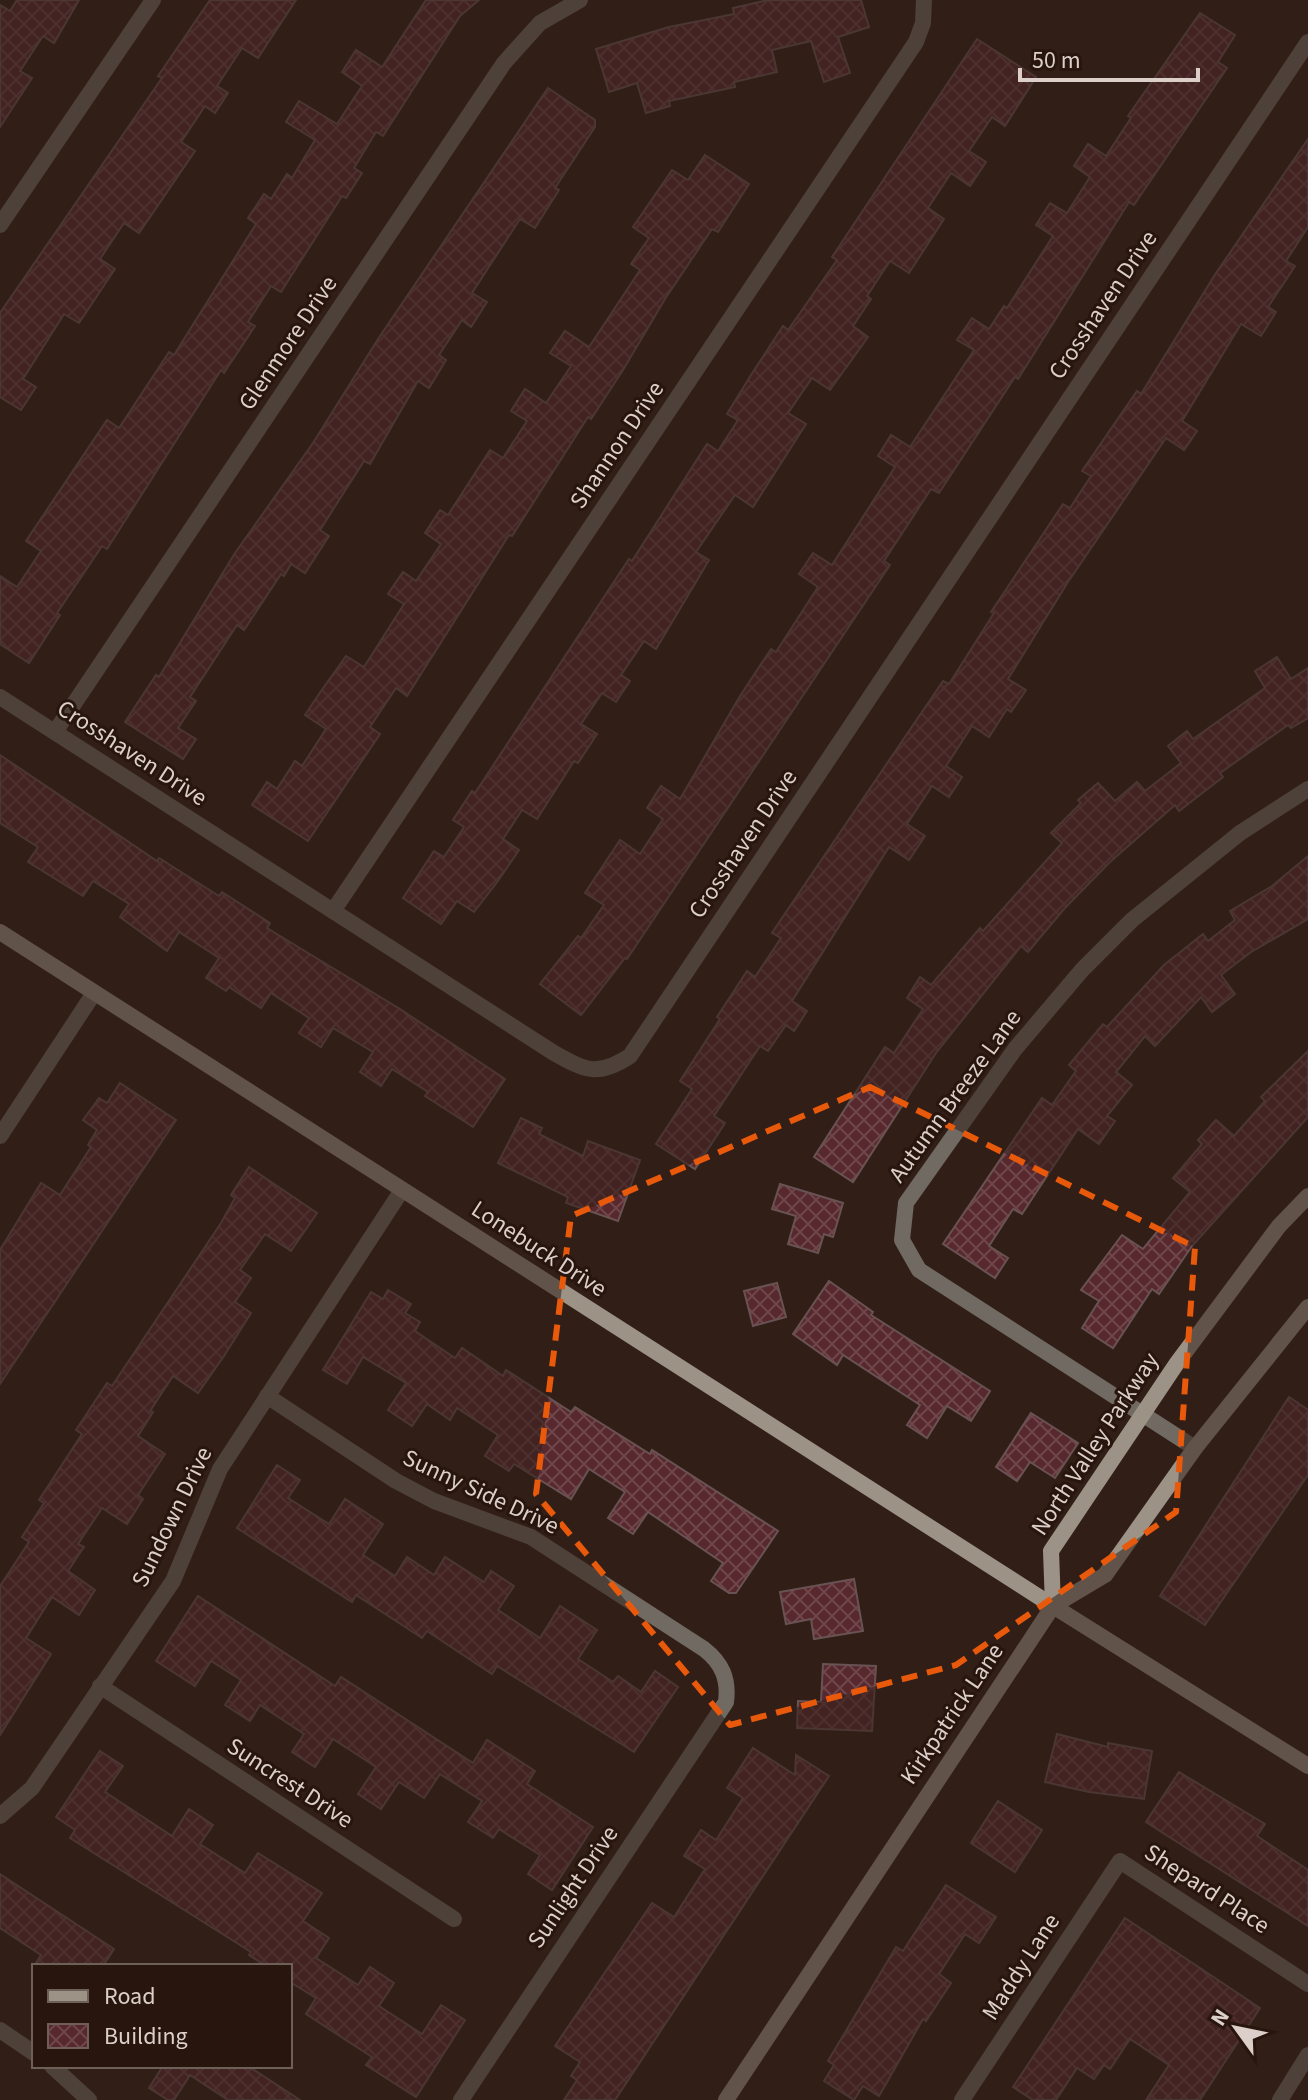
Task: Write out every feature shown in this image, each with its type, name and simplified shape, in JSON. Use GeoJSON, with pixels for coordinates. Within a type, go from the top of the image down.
{"type":"FeatureCollection","features":[{"type":"Feature","properties":{"kind":"street"},"geometry":{"type":"LineString","coordinates":[[0,225],[153,0]]}},
{"type":"Feature","properties":{"kind":"street","name":"Glenmore Drive"},"geometry":{"type":"LineString","coordinates":[[55,732],[504,63],[540,23],[580,0]]}},
{"type":"Feature","properties":{"kind":"street","name":"Shannon Drive"},"geometry":{"type":"LineString","coordinates":[[333,911],[916,42],[923,23],[924,0]]}},
{"type":"Feature","properties":{"kind":"street","name":"Crosshaven Drive"},"geometry":{"type":"LineString","coordinates":[[0,697],[579,1067],[599,1071],[630,1056],[1308,42]]}},
{"type":"Feature","properties":{"kind":"street","name":"Autumn Breeze Lane"},"geometry":{"type":"LineString","coordinates":[[1195,1448],[919,1270],[902,1240],[906,1203],[1015,1049],[1082,970],[1132,920],[1240,833],[1308,789]]}},
{"type":"Feature","properties":{"kind":"street","name":"Lonebuck Drive"},"geometry":{"type":"LineString","coordinates":[[0,932],[1053,1606]]}},
{"type":"Feature","properties":{"kind":"street"},"geometry":{"type":"LineString","coordinates":[[0,1136],[94,993]]}},
{"type":"Feature","properties":{"kind":"street","name":"Sundown Drive"},"geometry":{"type":"LineString","coordinates":[[0,1816],[32,1788],[173,1581],[220,1469],[402,1190]]}},
{"type":"Feature","properties":{"kind":"street","name":"North Valley Parkway"},"geometry":{"type":"LineString","coordinates":[[1053,1606],[1051,1551],[1177,1363],[1279,1226],[1308,1196]]}},
{"type":"Feature","properties":{"kind":"street"},"geometry":{"type":"LineString","coordinates":[[1308,1307],[1195,1448],[1105,1575],[1053,1606],[1308,1766]]}},
{"type":"Feature","properties":{"kind":"street","name":"Sunny Side Drive"},"geometry":{"type":"LineString","coordinates":[[267,1396],[396,1481],[434,1501],[531,1537],[704,1649],[716,1659],[723,1671],[728,1686],[726,1702]]}},
{"type":"Feature","properties":{"kind":"street","name":"Kirkpatrick Lane"},"geometry":{"type":"LineString","coordinates":[[726,2100],[1053,1606]]}},
{"type":"Feature","properties":{"kind":"street","name":"Suncrest Drive"},"geometry":{"type":"LineString","coordinates":[[100,1686],[454,1919]]}},
{"type":"Feature","properties":{"kind":"street","name":"Sunlight Drive"},"geometry":{"type":"LineString","coordinates":[[461,2100],[726,1702]]}},
{"type":"Feature","properties":{"kind":"street","name":"Shepard Place"},"geometry":{"type":"LineString","coordinates":[[1120,1861],[1308,1984]]}},
{"type":"Feature","properties":{"kind":"street","name":"Maddy Lane"},"geometry":{"type":"LineString","coordinates":[[962,2100],[1120,1861]]}},
{"type":"Feature","properties":{"kind":"street"},"geometry":{"type":"LineString","coordinates":[[0,2030],[32,2052]]}},
{"type":"Feature","properties":{"kind":"street"},"geometry":{"type":"LineString","coordinates":[[1280,2100],[1308,2055]]}},
{"type":"Feature","properties":{"kind":"street"},"geometry":{"type":"LineString","coordinates":[[54,2068],[89,2100]]}},
{"type":"Feature","properties":{"kind":"highlighted area"},"geometry":{"type":"Polygon","coordinates":[[[870,1087],[1195,1247],[1176,1512],[956,1665],[730,1725],[536,1494],[571,1216],[870,1087]]]}},
{"type":"Feature","properties":{"kind":"building"},"geometry":{"type":"Polygon","coordinates":[[[17,0],[79,0],[54,43],[43,36],[20,71],[32,78],[0,127],[0,5],[10,11],[17,0]]]}},
{"type":"Feature","properties":{"kind":"building"},"geometry":{"type":"Polygon","coordinates":[[[210,0],[296,0],[258,58],[242,48],[217,86],[228,93],[215,113],[205,106],[181,142],[195,151],[139,233],[124,223],[100,259],[115,269],[79,323],[64,314],[23,379],[36,387],[21,410],[0,397],[0,313],[162,78],[158,76],[210,0]]]}},
{"type":"Feature","properties":{"kind":"building"},"geometry":{"type":"Polygon","coordinates":[[[426,0],[479,0],[460,16],[383,136],[376,132],[354,168],[362,173],[346,198],[342,196],[281,292],[271,286],[248,322],[255,326],[224,373],[221,370],[107,549],[102,546],[57,613],[60,615],[29,663],[0,644],[0,576],[17,587],[41,551],[26,541],[107,420],[119,428],[169,352],[174,355],[256,224],[248,218],[264,194],[271,199],[287,174],[292,178],[315,140],[286,122],[299,101],[337,124],[362,86],[342,72],[356,50],[382,67],[426,0]]]}},
{"type":"Feature","properties":{"kind":"building"},"geometry":{"type":"Polygon","coordinates":[[[768,0],[861,0],[869,27],[838,37],[850,73],[824,82],[811,41],[772,50],[777,72],[734,82],[735,87],[669,101],[670,106],[646,113],[637,83],[609,92],[596,49],[669,27],[734,14],[733,8],[768,0]]]}},
{"type":"Feature","properties":{"kind":"building"},"geometry":{"type":"Polygon","coordinates":[[[1200,13],[1235,35],[1218,62],[1227,68],[1134,205],[1129,202],[1018,379],[1015,377],[939,493],[931,489],[884,561],[890,565],[627,959],[581,1015],[540,984],[578,936],[581,938],[604,905],[585,893],[620,840],[640,854],[663,819],[647,808],[661,786],[680,799],[740,696],[771,649],[776,652],[818,587],[799,574],[813,553],[832,565],[895,467],[878,456],[891,435],[910,447],[974,350],[957,340],[972,318],[989,329],[1004,306],[1007,308],[1053,236],[1036,225],[1050,203],[1067,213],[1090,177],[1074,166],[1088,144],[1106,156],[1131,118],[1128,116],[1200,13]]]}},
{"type":"Feature","properties":{"kind":"building"},"geometry":{"type":"Polygon","coordinates":[[[977,39],[1036,77],[1005,126],[992,117],[969,151],[986,162],[970,186],[951,173],[928,208],[944,219],[909,273],[890,261],[867,296],[871,299],[853,326],[868,337],[830,390],[812,378],[788,413],[806,424],[753,507],[735,495],[696,552],[709,560],[656,649],[644,641],[621,675],[630,681],[616,702],[602,693],[581,724],[597,734],[578,763],[574,761],[537,819],[522,810],[503,839],[519,850],[498,881],[474,912],[457,901],[441,924],[403,898],[434,851],[444,857],[464,827],[453,820],[472,791],[475,793],[629,559],[632,561],[707,444],[718,451],[738,420],[727,414],[751,375],[783,326],[788,330],[837,260],[832,257],[977,39]]]}},
{"type":"Feature","properties":{"kind":"building"},"geometry":{"type":"Polygon","coordinates":[[[548,88],[595,120],[595,127],[555,188],[559,190],[535,228],[520,219],[472,293],[487,302],[471,327],[462,320],[439,355],[446,360],[429,388],[418,381],[370,464],[364,461],[320,530],[329,536],[305,573],[291,564],[284,576],[281,574],[244,630],[237,625],[190,697],[196,701],[178,728],[196,739],[183,759],[125,722],[156,675],[159,677],[235,553],[313,443],[378,339],[548,88]]]}},
{"type":"Feature","properties":{"kind":"building"},"geometry":{"type":"Polygon","coordinates":[[[1308,139],[1308,227],[1286,261],[1295,266],[1268,307],[1276,312],[1261,336],[1241,324],[1182,421],[1197,431],[1184,450],[1166,438],[1068,582],[1008,679],[1026,690],[1011,712],[1007,709],[989,737],[972,726],[946,766],[962,777],[949,797],[932,786],[907,824],[925,836],[909,860],[889,847],[792,1001],[807,1011],[794,1031],[786,1025],[768,1051],[760,1046],[714,1116],[725,1123],[695,1169],[656,1144],[692,1089],[680,1081],[720,1019],[717,1017],[747,971],[755,977],[781,938],[772,933],[943,681],[949,684],[994,613],[991,612],[1063,504],[1070,508],[1091,476],[1082,471],[1137,391],[1141,394],[1216,273],[1308,139]]]}},
{"type":"Feature","properties":{"kind":"building"},"geometry":{"type":"Polygon","coordinates":[[[705,155],[749,184],[718,232],[712,229],[665,299],[623,370],[591,419],[588,417],[512,536],[509,535],[407,696],[396,688],[370,727],[380,734],[308,841],[252,805],[267,782],[277,789],[295,761],[302,766],[326,729],[305,715],[346,656],[364,667],[404,604],[388,594],[403,572],[416,581],[441,544],[425,533],[440,510],[448,515],[490,450],[503,458],[527,421],[511,411],[525,389],[546,403],[571,366],[550,353],[565,331],[589,347],[640,270],[631,264],[649,238],[633,227],[672,170],[688,180],[705,155]]]}},
{"type":"Feature","properties":{"kind":"building"},"geometry":{"type":"Polygon","coordinates":[[[1277,657],[1291,679],[1308,668],[1308,718],[1291,728],[1288,725],[1220,773],[1223,777],[1179,811],[1175,805],[1110,862],[1028,952],[1021,946],[936,1053],[853,1182],[814,1157],[885,1047],[894,1053],[923,1009],[907,998],[920,977],[931,985],[980,928],[983,931],[1062,843],[1051,833],[1081,803],[1078,800],[1098,783],[1115,801],[1137,782],[1145,791],[1181,763],[1168,746],[1187,731],[1193,739],[1265,688],[1255,671],[1277,657]]]}},
{"type":"Feature","properties":{"kind":"building"},"geometry":{"type":"Polygon","coordinates":[[[0,755],[157,861],[159,858],[219,896],[222,892],[270,923],[267,928],[400,1009],[505,1079],[473,1127],[425,1096],[428,1092],[392,1069],[381,1086],[360,1072],[373,1052],[333,1028],[321,1047],[299,1033],[309,1018],[271,993],[261,1008],[229,987],[226,991],[206,978],[219,958],[179,932],[167,951],[120,917],[129,904],[93,881],[83,896],[28,862],[38,847],[0,823],[0,755]]]}},
{"type":"Feature","properties":{"kind":"building"},"geometry":{"type":"Polygon","coordinates":[[[1308,856],[1308,919],[1251,952],[1221,975],[1235,994],[1212,1012],[1201,997],[1155,1046],[1145,1036],[1116,1072],[1132,1085],[1107,1116],[1115,1121],[1099,1144],[1078,1129],[1022,1214],[1013,1209],[989,1246],[1008,1258],[995,1278],[943,1244],[1042,1098],[1052,1105],[1076,1071],[1069,1065],[1103,1024],[1107,1027],[1164,965],[1203,934],[1208,941],[1235,920],[1230,911],[1272,886],[1308,856]]]}},
{"type":"Feature","properties":{"kind":"building"},"geometry":{"type":"Polygon","coordinates":[[[1308,1051],[1308,1117],[1192,1246],[1159,1294],[1152,1289],[1113,1348],[1082,1328],[1099,1301],[1081,1290],[1122,1235],[1143,1249],[1190,1192],[1173,1178],[1202,1144],[1198,1140],[1216,1120],[1234,1136],[1265,1101],[1261,1097],[1308,1051]]]}},
{"type":"Feature","properties":{"kind":"building"},"geometry":{"type":"Polygon","coordinates":[[[120,1083],[176,1120],[0,1384],[0,1250],[41,1183],[60,1195],[91,1147],[88,1145],[97,1130],[83,1120],[99,1098],[107,1103],[120,1083]]]}},
{"type":"Feature","properties":{"kind":"building"},"geometry":{"type":"Polygon","coordinates":[[[521,1118],[542,1128],[539,1134],[583,1156],[588,1141],[640,1160],[618,1221],[566,1203],[568,1197],[498,1163],[521,1118]]]}},
{"type":"Feature","properties":{"kind":"building"},"geometry":{"type":"Polygon","coordinates":[[[249,1167],[317,1213],[291,1251],[265,1234],[240,1270],[251,1278],[235,1302],[251,1313],[224,1356],[198,1393],[173,1376],[150,1411],[153,1412],[138,1436],[165,1454],[138,1495],[143,1499],[127,1524],[102,1508],[78,1544],[84,1547],[68,1571],[95,1590],[79,1615],[52,1597],[26,1638],[51,1654],[0,1735],[0,1586],[29,1542],[22,1537],[44,1503],[39,1500],[82,1434],[76,1430],[107,1383],[112,1386],[221,1223],[235,1198],[231,1195],[249,1167]]]}},
{"type":"Feature","properties":{"kind":"building"},"geometry":{"type":"Polygon","coordinates":[[[780,1184],[843,1203],[833,1237],[824,1234],[818,1253],[788,1244],[796,1216],[772,1209],[780,1184]]]}},
{"type":"Feature","properties":{"kind":"building"},"geometry":{"type":"Polygon","coordinates":[[[829,1281],[873,1312],[871,1315],[990,1391],[971,1421],[947,1406],[927,1438],[907,1425],[920,1405],[843,1355],[837,1365],[793,1334],[829,1281]]]}},
{"type":"Feature","properties":{"kind":"building"},"geometry":{"type":"Polygon","coordinates":[[[777,1283],[786,1317],[753,1326],[744,1291],[777,1283]]]}},
{"type":"Feature","properties":{"kind":"building"},"geometry":{"type":"Polygon","coordinates":[[[388,1290],[411,1304],[405,1313],[420,1322],[415,1331],[455,1358],[462,1348],[503,1376],[506,1370],[571,1412],[575,1407],[650,1454],[652,1450],[778,1531],[736,1593],[729,1593],[711,1581],[723,1563],[648,1512],[633,1534],[608,1518],[625,1492],[589,1469],[571,1499],[514,1464],[509,1471],[485,1456],[498,1435],[457,1408],[450,1420],[427,1404],[412,1426],[388,1410],[406,1383],[363,1357],[347,1384],[323,1370],[371,1292],[383,1299],[388,1290]]]}},
{"type":"Feature","properties":{"kind":"building"},"geometry":{"type":"Polygon","coordinates":[[[1289,1397],[1308,1410],[1308,1475],[1205,1625],[1160,1596],[1289,1397]]]}},
{"type":"Feature","properties":{"kind":"building"},"geometry":{"type":"Polygon","coordinates":[[[1031,1413],[1078,1443],[1055,1478],[1030,1462],[1017,1481],[996,1467],[1031,1413]]]}},
{"type":"Feature","properties":{"kind":"building"},"geometry":{"type":"Polygon","coordinates":[[[277,1465],[300,1480],[288,1498],[329,1524],[345,1499],[383,1524],[363,1555],[395,1576],[407,1557],[434,1575],[445,1557],[484,1582],[491,1571],[514,1586],[498,1610],[540,1638],[560,1606],[597,1630],[578,1659],[613,1682],[618,1676],[641,1692],[655,1671],[678,1687],[634,1752],[497,1666],[492,1674],[427,1631],[422,1638],[356,1595],[352,1602],[237,1528],[277,1465]]]}},
{"type":"Feature","properties":{"kind":"building"},"geometry":{"type":"Polygon","coordinates":[[[854,1579],[863,1631],[814,1639],[811,1619],[786,1624],[780,1592],[854,1579]]]}},
{"type":"Feature","properties":{"kind":"building"},"geometry":{"type":"Polygon","coordinates":[[[198,1596],[335,1686],[341,1677],[473,1763],[487,1740],[535,1771],[527,1784],[593,1827],[552,1890],[528,1874],[540,1855],[499,1829],[493,1838],[468,1822],[482,1801],[440,1774],[424,1798],[399,1782],[381,1809],[358,1794],[376,1767],[333,1739],[315,1767],[292,1752],[304,1734],[260,1705],[250,1721],[225,1705],[241,1680],[211,1661],[195,1686],[156,1661],[198,1596]]]}},
{"type":"Feature","properties":{"kind":"building"},"geometry":{"type":"Polygon","coordinates":[[[823,1664],[876,1666],[872,1731],[797,1728],[798,1701],[821,1702],[823,1664]]]}},
{"type":"Feature","properties":{"kind":"building"},"geometry":{"type":"Polygon","coordinates":[[[1057,1734],[1108,1747],[1108,1743],[1152,1751],[1144,1799],[1089,1792],[1045,1782],[1057,1734]]]}},
{"type":"Feature","properties":{"kind":"building"},"geometry":{"type":"Polygon","coordinates":[[[753,1748],[795,1775],[796,1755],[829,1776],[615,2100],[564,2100],[577,2080],[571,2076],[580,2062],[555,2046],[652,1903],[674,1917],[705,1869],[684,1856],[701,1830],[716,1840],[743,1798],[727,1788],[753,1748]]]}},
{"type":"Feature","properties":{"kind":"building"},"geometry":{"type":"Polygon","coordinates":[[[100,1751],[123,1766],[105,1792],[172,1836],[189,1809],[213,1825],[200,1844],[245,1873],[258,1853],[322,1893],[303,1921],[329,1938],[316,1958],[358,1985],[370,1967],[394,1983],[379,2006],[422,2034],[441,2005],[465,2020],[416,2097],[366,2065],[372,2057],[306,2014],[316,1998],[292,1983],[292,1964],[263,1964],[249,1955],[251,1952],[70,1838],[75,1830],[56,1817],[100,1751]]]}},
{"type":"Feature","properties":{"kind":"building"},"geometry":{"type":"Polygon","coordinates":[[[1179,1772],[1265,1824],[1257,1836],[1308,1870],[1308,1926],[1146,1822],[1179,1772]]]}},
{"type":"Feature","properties":{"kind":"building"},"geometry":{"type":"Polygon","coordinates":[[[998,1801],[1042,1830],[1015,1872],[971,1843],[998,1801]]]}},
{"type":"Feature","properties":{"kind":"building"},"geometry":{"type":"Polygon","coordinates":[[[0,1874],[114,1949],[104,1964],[35,1964],[41,1955],[0,1928],[0,1874]]]}},
{"type":"Feature","properties":{"kind":"building"},"geometry":{"type":"Polygon","coordinates":[[[946,1885],[996,1917],[979,1943],[965,1934],[939,1974],[951,1983],[926,2021],[923,2019],[879,2096],[863,2086],[854,2100],[824,2081],[834,2065],[828,2061],[896,1947],[903,1951],[946,1885]]]}},
{"type":"Feature","properties":{"kind":"building"},"geometry":{"type":"Polygon","coordinates":[[[1125,1918],[1260,2008],[1200,2100],[1146,2100],[1169,2065],[1130,2039],[1110,2069],[1104,2065],[1094,2079],[1077,2068],[1056,2100],[1033,2100],[1013,2087],[1125,1918]]]}},
{"type":"Feature","properties":{"kind":"building"},"geometry":{"type":"Polygon","coordinates":[[[162,2068],[251,2068],[300,2100],[228,2100],[190,2075],[174,2100],[168,2100],[149,2088],[162,2068]]]}}]}
